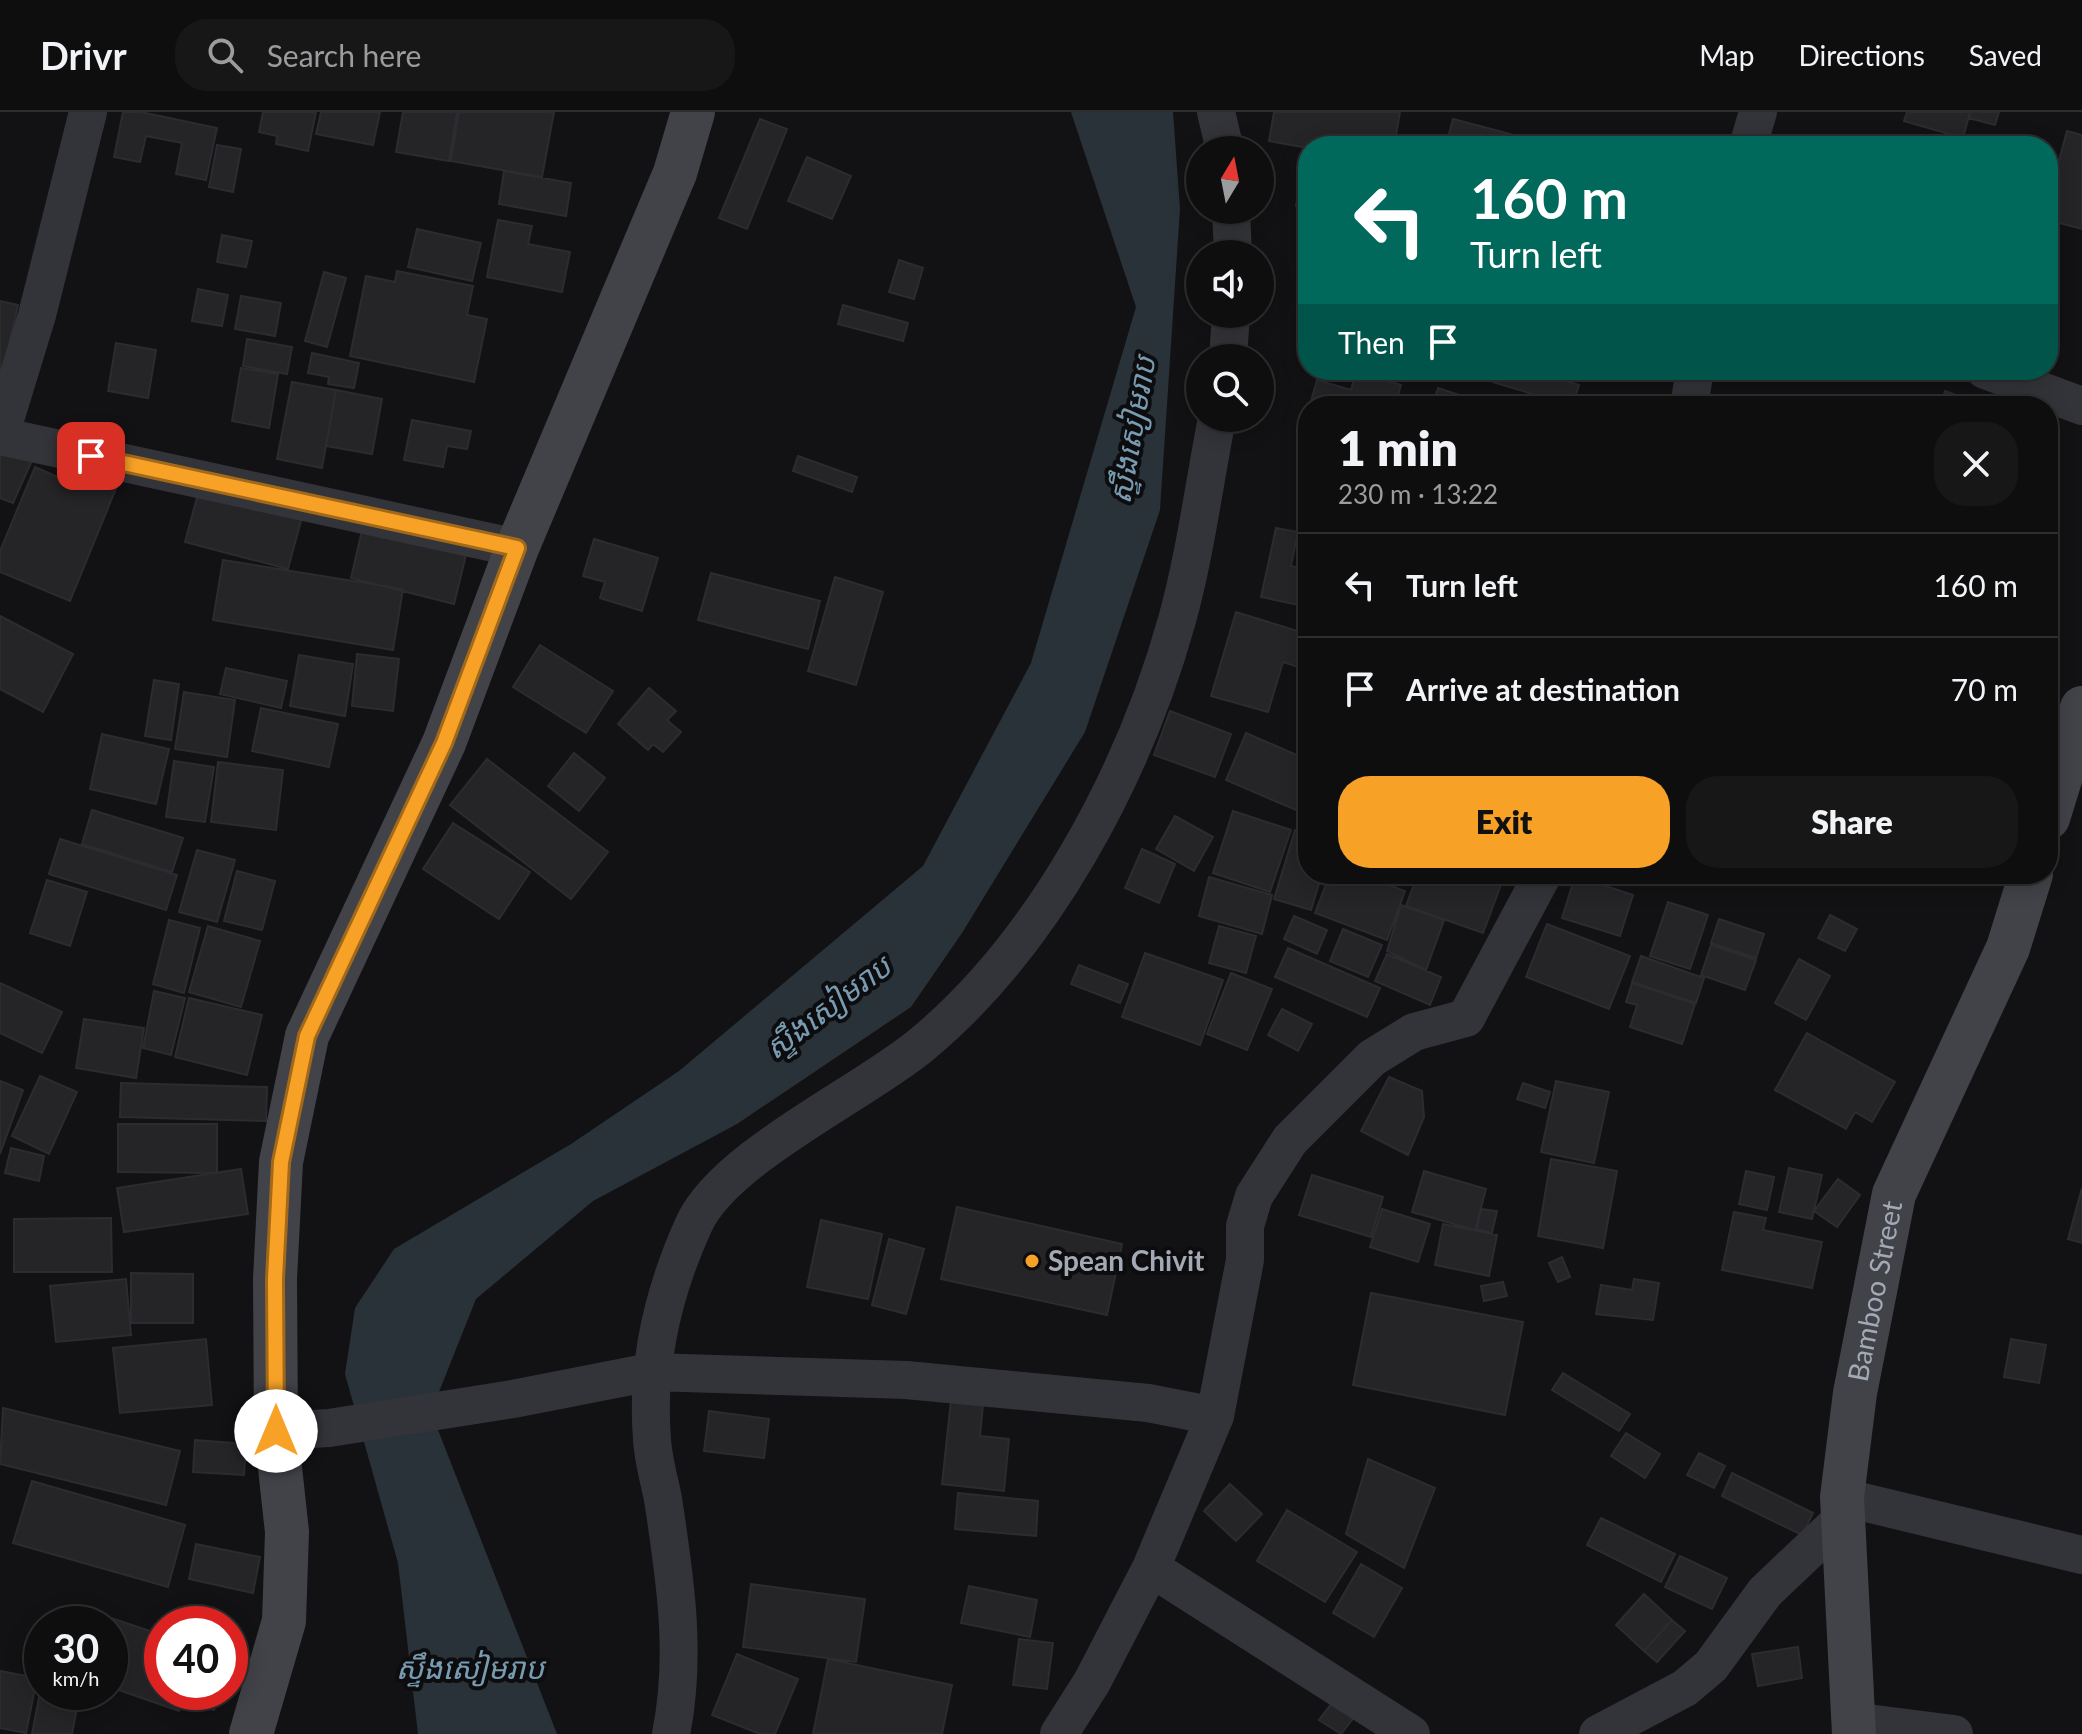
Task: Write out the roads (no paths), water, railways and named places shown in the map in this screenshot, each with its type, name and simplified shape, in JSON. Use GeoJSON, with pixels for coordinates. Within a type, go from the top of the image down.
{"type":"FeatureCollection","features":[{"type":"Feature","properties":{"kind":"street"},"geometry":{"type":"LineString","coordinates":[[88,112],[37,315],[0,436],[517,548]]}},
{"type":"Feature","properties":{"kind":"street"},"geometry":{"type":"LineString","coordinates":[[251,1734],[284,1621],[287,1532],[276,1431],[275,1279],[281,1162],[307,1036],[444,743],[517,548],[675,173],[693,112]]}},
{"type":"Feature","properties":{"kind":"street"},"geometry":{"type":"LineString","coordinates":[[1216,112],[1222,136]]}},
{"type":"Feature","properties":{"kind":"street"},"geometry":{"type":"LineString","coordinates":[[1751,136],[1758,112]]}},
{"type":"Feature","properties":{"kind":"street"},"geometry":{"type":"LineString","coordinates":[[2012,380],[2055,396]]}},
{"type":"Feature","properties":{"kind":"street"},"geometry":{"type":"LineString","coordinates":[[2058,397],[2082,406]]}},
{"type":"Feature","properties":{"kind":"street"},"geometry":{"type":"LineString","coordinates":[[671,1734],[680,1690],[680,1645],[675,1581],[652,1441],[651,1372],[662,1312],[696,1220],[726,1179],[919,1047],[979,992],[1035,917],[1091,830],[1128,756],[1178,618],[1214,432]]}},
{"type":"Feature","properties":{"kind":"street"},"geometry":{"type":"LineString","coordinates":[[2058,786],[2082,708]]}},
{"type":"Feature","properties":{"kind":"street"},"geometry":{"type":"LineString","coordinates":[[1059,1734],[1092,1682],[1151,1568],[1215,1416],[1245,1260],[1245,1226],[1254,1196],[1290,1140],[1372,1058],[1414,1032],[1466,1018],[1538,884]]}},
{"type":"Feature","properties":{"kind":"street","name":"Bamboo Street"},"geometry":{"type":"LineString","coordinates":[[1853,1728],[1842,1508],[1855,1393],[1894,1194],[2008,948],[2028,884]]}},
{"type":"Feature","properties":{"kind":"street"},"geometry":{"type":"LineString","coordinates":[[276,1431],[329,1428],[513,1399],[651,1372],[906,1380],[1148,1403],[1215,1416]]}},
{"type":"Feature","properties":{"kind":"street"},"geometry":{"type":"LineString","coordinates":[[1598,1734],[1685,1688],[1711,1666],[1765,1592],[1842,1508],[2082,1555]]}},
{"type":"Feature","properties":{"kind":"street"},"geometry":{"type":"LineString","coordinates":[[1151,1568],[1411,1734]]}},
{"type":"Feature","properties":{"kind":"street"},"geometry":{"type":"LineString","coordinates":[[1853,1728],[1954,1734]]}},
{"type":"Feature","properties":{"kind":"water","name":"ស្ទឹងសៀមរាប"},"geometry":{"type":"Polygon","coordinates":[[[1071,112],[1173,112],[1180,209],[1160,510],[1085,732],[962,933],[911,1007],[737,1124],[593,1201],[476,1299],[431,1412],[557,1734],[418,1734],[398,1563],[345,1374],[355,1308],[394,1249],[571,1144],[679,1071],[923,866],[1031,663],[1136,307],[1071,112]]]}},
{"type":"Feature","properties":{"kind":"place","name":"Spean Chivit"},"geometry":{"type":"Point","coordinates":[1032,1261]}}]}
